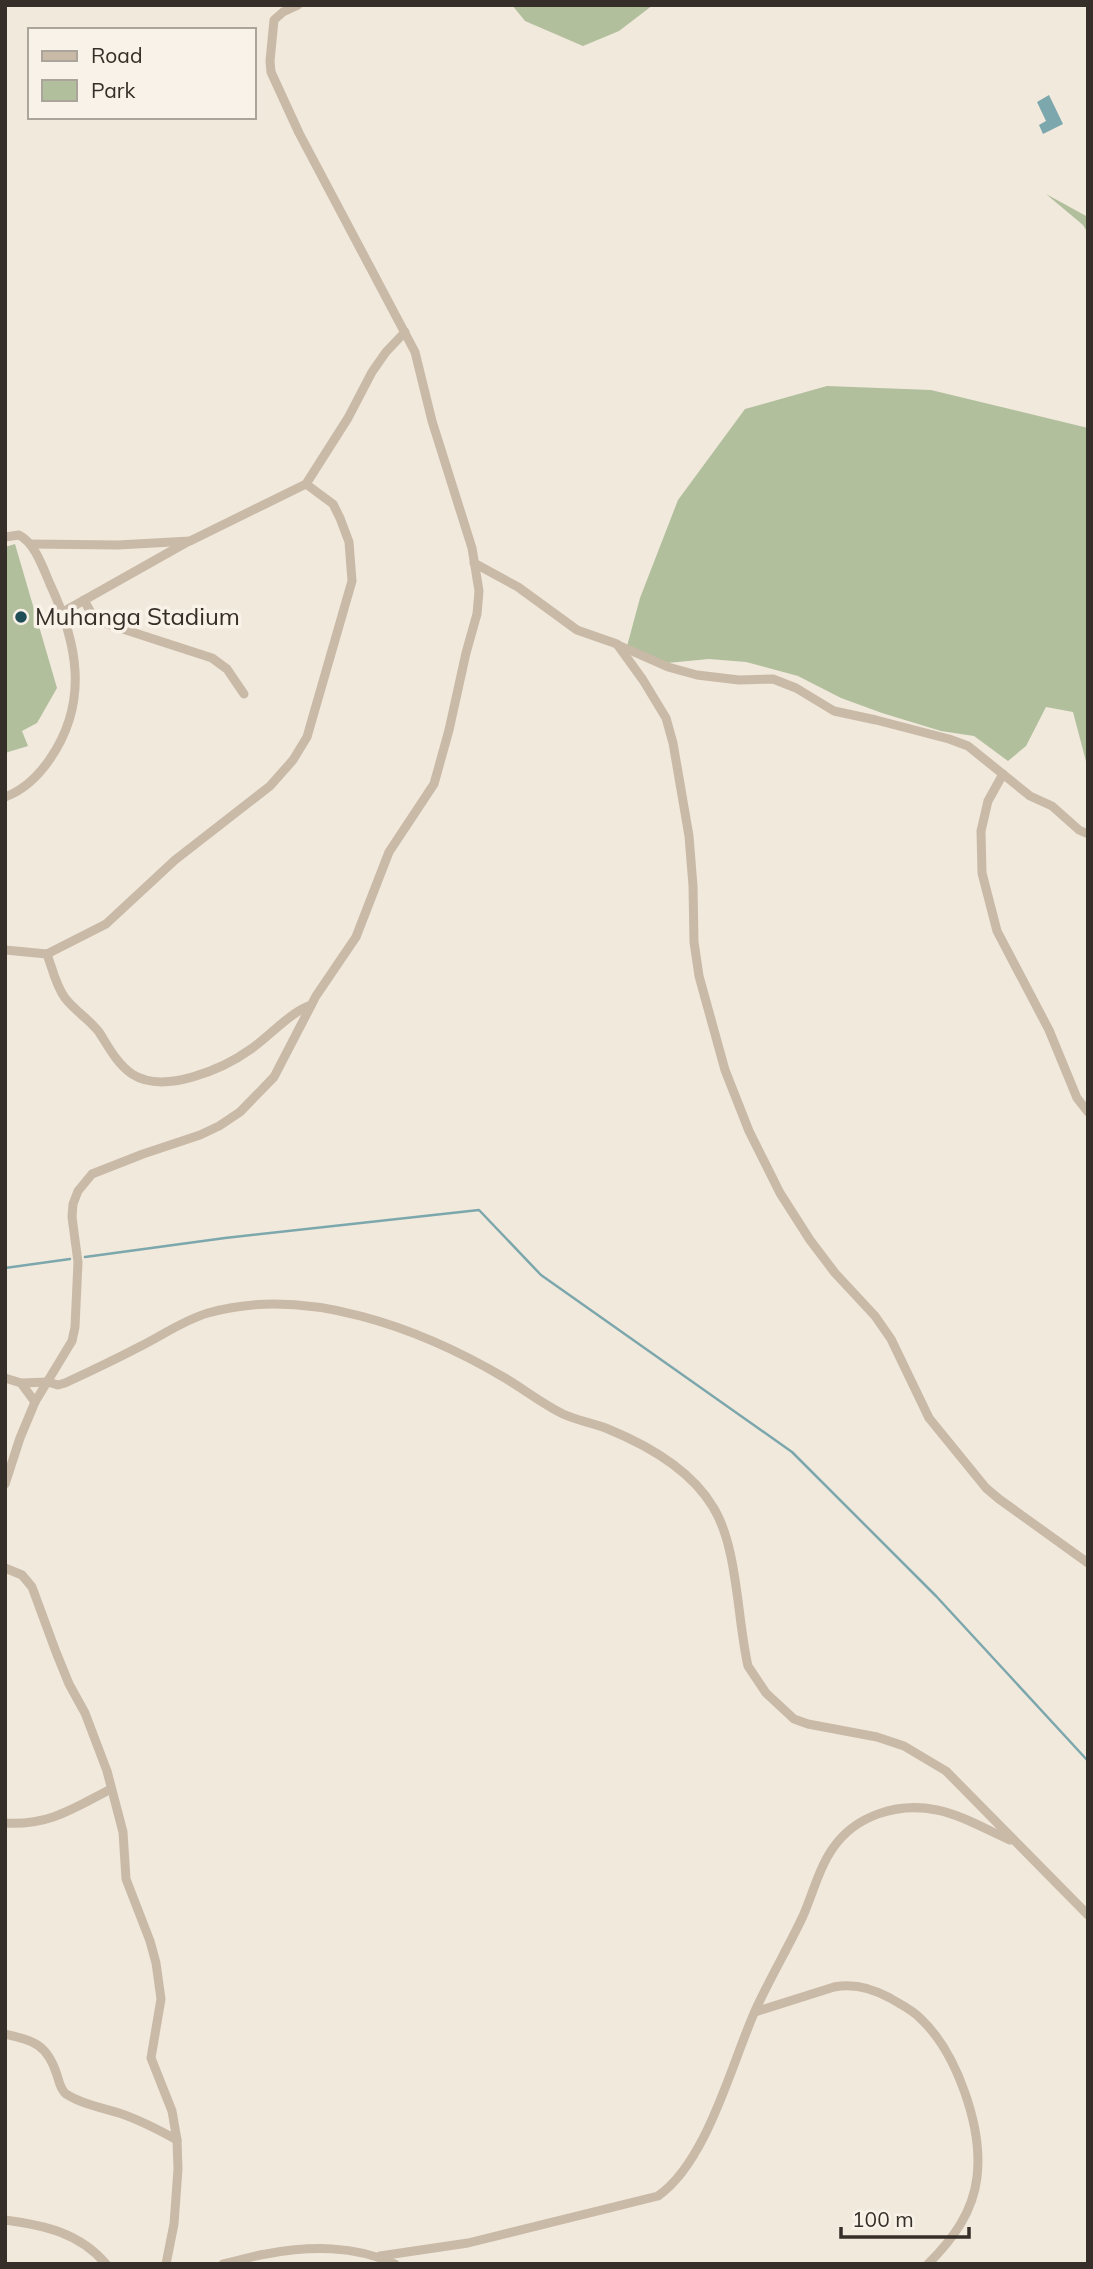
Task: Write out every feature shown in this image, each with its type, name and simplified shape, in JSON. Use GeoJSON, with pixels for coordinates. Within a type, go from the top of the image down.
{"type":"FeatureCollection","features":[{"type":"Feature","properties":{"kind":"street"},"geometry":{"type":"LineString","coordinates":[[5,1484],[35,1402],[66,1353],[75,1327],[78,1262],[72,1217],[73,1203],[83,1184],[92,1174],[200,1135],[240,1112],[274,1077],[311,1005],[349,949],[389,852],[434,783],[477,614],[479,591],[472,548],[432,421],[415,352],[275,84],[270,61],[274,20],[298,5]]}},
{"type":"Feature","properties":{"kind":"street"},"geometry":{"type":"LineString","coordinates":[[63,612],[242,513],[306,484],[348,418],[372,372],[405,332]]}},
{"type":"Feature","properties":{"kind":"street"},"geometry":{"type":"LineString","coordinates":[[5,950],[47,954],[93,932],[115,917],[175,860],[276,781],[302,747],[345,610],[352,573],[349,542],[333,504],[306,484]]}},
{"type":"Feature","properties":{"kind":"street"},"geometry":{"type":"LineString","coordinates":[[5,537],[19,535],[30,544],[63,612],[75,667],[77,692],[73,712],[61,743],[40,773],[5,797]]}},
{"type":"Feature","properties":{"kind":"street"},"geometry":{"type":"LineString","coordinates":[[30,544],[118,545],[190,541]]}},
{"type":"Feature","properties":{"kind":"street"},"geometry":{"type":"LineString","coordinates":[[474,562],[518,587],[577,630],[617,644],[667,667],[697,675],[739,680],[773,679],[796,688],[834,711],[949,738],[968,746],[1030,796],[1052,806],[1079,830],[1088,834]]}},
{"type":"Feature","properties":{"kind":"street"},"geometry":{"type":"LineString","coordinates":[[84,600],[95,620],[212,658],[226,669],[244,694]]}},
{"type":"Feature","properties":{"kind":"street"},"geometry":{"type":"LineString","coordinates":[[617,644],[666,718],[689,836],[695,951],[699,976],[732,1090],[766,1167],[822,1258],[875,1316],[891,1339],[919,1402],[942,1434],[986,1488],[1088,1563]]}},
{"type":"Feature","properties":{"kind":"street"},"geometry":{"type":"LineString","coordinates":[[1003,774],[988,801],[981,831],[982,873],[997,931],[1049,1030],[1077,1098],[1088,1112]]}},
{"type":"Feature","properties":{"kind":"street"},"geometry":{"type":"LineString","coordinates":[[47,954],[63,995],[94,1026],[124,1067],[143,1080],[153,1082],[178,1079],[210,1070],[249,1050],[300,1010],[311,1005]]}},
{"type":"Feature","properties":{"kind":"street"},"geometry":{"type":"LineString","coordinates":[[5,1378],[21,1383],[48,1382],[58,1385],[206,1314],[257,1306],[296,1305],[349,1313],[443,1346],[503,1377],[555,1410],[628,1438],[662,1457],[691,1479],[714,1508],[722,1527],[748,1666],[770,1698],[794,1719],[877,1737],[904,1746],[946,1770],[1088,1915]]}},
{"type":"Feature","properties":{"kind":"street"},"geometry":{"type":"LineString","coordinates":[[21,1383],[35,1402]]}},
{"type":"Feature","properties":{"kind":"street"},"geometry":{"type":"LineString","coordinates":[[5,1568],[22,1575],[32,1587],[60,1663],[94,1733],[123,1832],[126,1879],[156,1964],[161,1999],[151,2058],[172,2111],[177,2140],[178,2191],[172,2244],[166,2264]]}},
{"type":"Feature","properties":{"kind":"street"},"geometry":{"type":"LineString","coordinates":[[5,1823],[33,1824],[66,1813],[111,1789]]}},
{"type":"Feature","properties":{"kind":"street"},"geometry":{"type":"LineString","coordinates":[[380,2256],[468,2243],[658,2196],[679,2178],[696,2153],[755,2012],[799,1924],[820,1871],[834,1847],[853,1827],[867,1818],[916,1808],[937,1810],[1015,1842]]}},
{"type":"Feature","properties":{"kind":"street"},"geometry":{"type":"LineString","coordinates":[[755,2012],[834,1987],[862,1986],[880,1993],[921,2018],[938,2039],[950,2057],[972,2117],[978,2159],[977,2179],[965,2217],[928,2264]]}},
{"type":"Feature","properties":{"kind":"street"},"geometry":{"type":"LineString","coordinates":[[5,2034],[28,2040],[46,2050],[62,2089],[68,2095],[87,2105],[138,2121],[177,2140]]}},
{"type":"Feature","properties":{"kind":"street"},"geometry":{"type":"LineString","coordinates":[[5,2220],[31,2223],[75,2238],[90,2247],[106,2264]]}},
{"type":"Feature","properties":{"kind":"street"},"geometry":{"type":"LineString","coordinates":[[223,2264],[265,2254],[327,2248],[363,2251],[395,2264]]}},
{"type":"Feature","properties":{"kind":"green space"},"geometry":{"type":"Polygon","coordinates":[[[512,5],[653,5],[619,31],[583,46],[525,21],[512,5]]]}},
{"type":"Feature","properties":{"kind":"green space"},"geometry":{"type":"Polygon","coordinates":[[[1046,194],[1088,217],[1088,233],[1083,225],[1046,194]]]}},
{"type":"Feature","properties":{"kind":"green space"},"geometry":{"type":"Polygon","coordinates":[[[827,386],[931,390],[1088,428],[1088,769],[1073,712],[1046,707],[1026,746],[1008,761],[974,736],[941,731],[882,713],[841,698],[798,676],[746,662],[709,659],[667,663],[626,650],[640,598],[678,500],[745,409],[827,386]]]}},
{"type":"Feature","properties":{"kind":"green space","name":"Muhanga Stadium"},"geometry":{"type":"Polygon","coordinates":[[[15,544],[57,688],[37,723],[22,731],[28,746],[5,753],[5,547],[15,544]]]}},
{"type":"Feature","properties":{"kind":"water"},"geometry":{"type":"Polygon","coordinates":[[[1049,95],[1063,124],[1043,134],[1039,125],[1046,121],[1037,102],[1049,95]]]}},
{"type":"Feature","properties":{"kind":"waterway"},"geometry":{"type":"LineString","coordinates":[[85,1257],[225,1238],[479,1210],[541,1275],[792,1452],[936,1596],[1088,1761]]}},
{"type":"Feature","properties":{"kind":"waterway"},"geometry":{"type":"LineString","coordinates":[[5,1268],[70,1259]]}},
{"type":"Feature","properties":{"kind":"place","name":"Muhanga Stadium"},"geometry":{"type":"Point","coordinates":[21,617]}}]}
